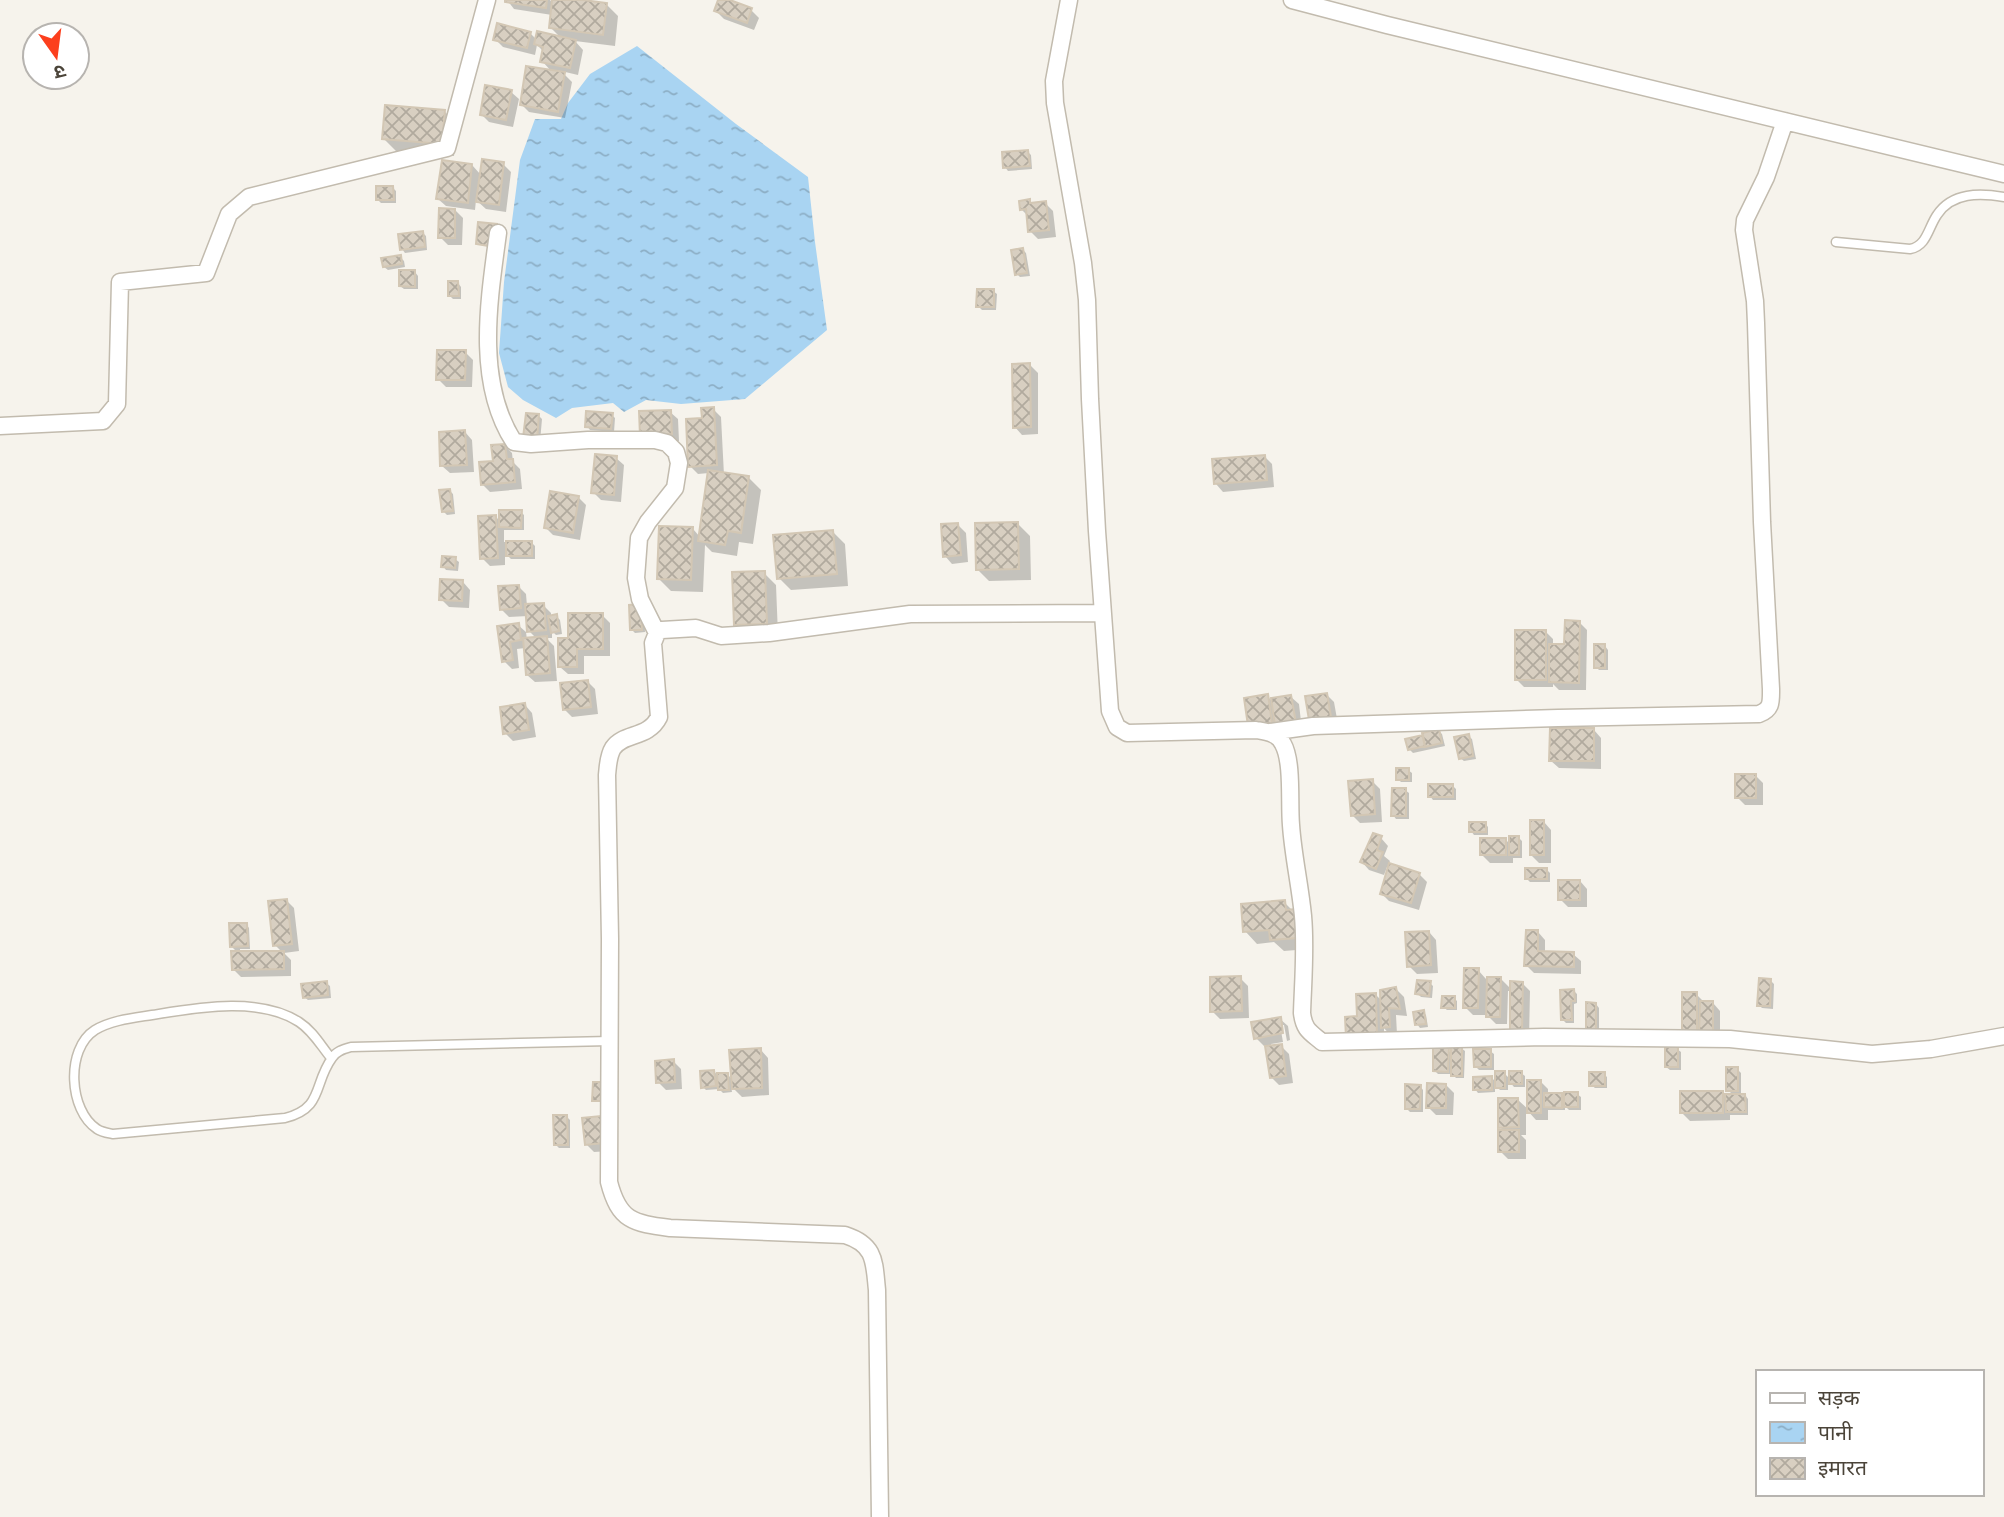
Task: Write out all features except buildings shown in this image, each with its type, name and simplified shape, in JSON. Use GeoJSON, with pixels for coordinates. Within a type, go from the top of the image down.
{"type":"FeatureCollection","features":[{"type":"Feature","properties":{"kind":"street"},"geometry":{"type":"LineString","coordinates":[[0,426],[103,421],[117,404],[120,282],[206,274],[229,214],[249,197],[447,148],[486,0]]}},
{"type":"Feature","properties":{"kind":"street"},"geometry":{"type":"LineString","coordinates":[[1069,0],[1054,81],[1087,300],[1090,399],[1108,695],[1110,711],[1117,727],[1127,733],[1270,732],[1313,726],[1759,714],[1769,708],[1771,689],[1762,522],[1755,301],[1744,230],[1745,220],[1766,177],[1785,121]]}},
{"type":"Feature","properties":{"kind":"street"},"geometry":{"type":"LineString","coordinates":[[1292,0],[2004,174]]}},
{"type":"Feature","properties":{"kind":"street"},"geometry":{"type":"LineString","coordinates":[[498,233],[488,312],[488,341],[499,414],[503,426],[514,442],[531,444],[588,440],[655,440],[667,443],[676,452],[679,463],[675,488],[639,538],[636,578],[640,599],[657,633],[653,643],[659,718],[649,730],[618,743],[612,749],[607,775],[609,1182],[614,1202],[621,1212],[631,1219],[646,1224],[670,1228],[845,1235],[866,1245],[872,1256],[877,1290],[880,1517]]}},
{"type":"Feature","properties":{"kind":"street"},"geometry":{"type":"LineString","coordinates":[[657,633],[671,629],[696,628],[721,636],[769,633],[910,614],[1102,613]]}},
{"type":"Feature","properties":{"kind":"street"},"geometry":{"type":"LineString","coordinates":[[1270,732],[1282,741],[1287,763],[1290,825],[1304,929],[1301,1013],[1303,1025],[1322,1042],[1544,1037],[1730,1039],[1872,1054],[1931,1049],[2004,1036]]}},
{"type":"Feature","properties":{"kind":"lane"},"geometry":{"type":"LineString","coordinates":[[1836,242],[1915,248],[1924,241],[1937,215],[1957,199],[1983,193],[2004,197]]}},
{"type":"Feature","properties":{"kind":"lane"},"geometry":{"type":"LineString","coordinates":[[331,1058],[309,1030],[280,1013],[231,1006],[195,1008],[127,1019],[94,1031],[83,1042],[76,1056],[74,1076],[77,1100],[86,1119],[98,1130],[113,1134],[296,1115],[306,1109],[315,1097],[331,1058],[351,1047],[610,1041]]}},
{"type":"Feature","properties":{"kind":"water"},"geometry":{"type":"Polygon","coordinates":[[[637,46],[808,177],[827,330],[745,399],[681,404],[646,400],[624,412],[613,403],[572,408],[556,418],[523,400],[508,387],[499,353],[504,282],[520,160],[535,119],[561,119],[568,103],[590,74],[637,46]]]}}]}
